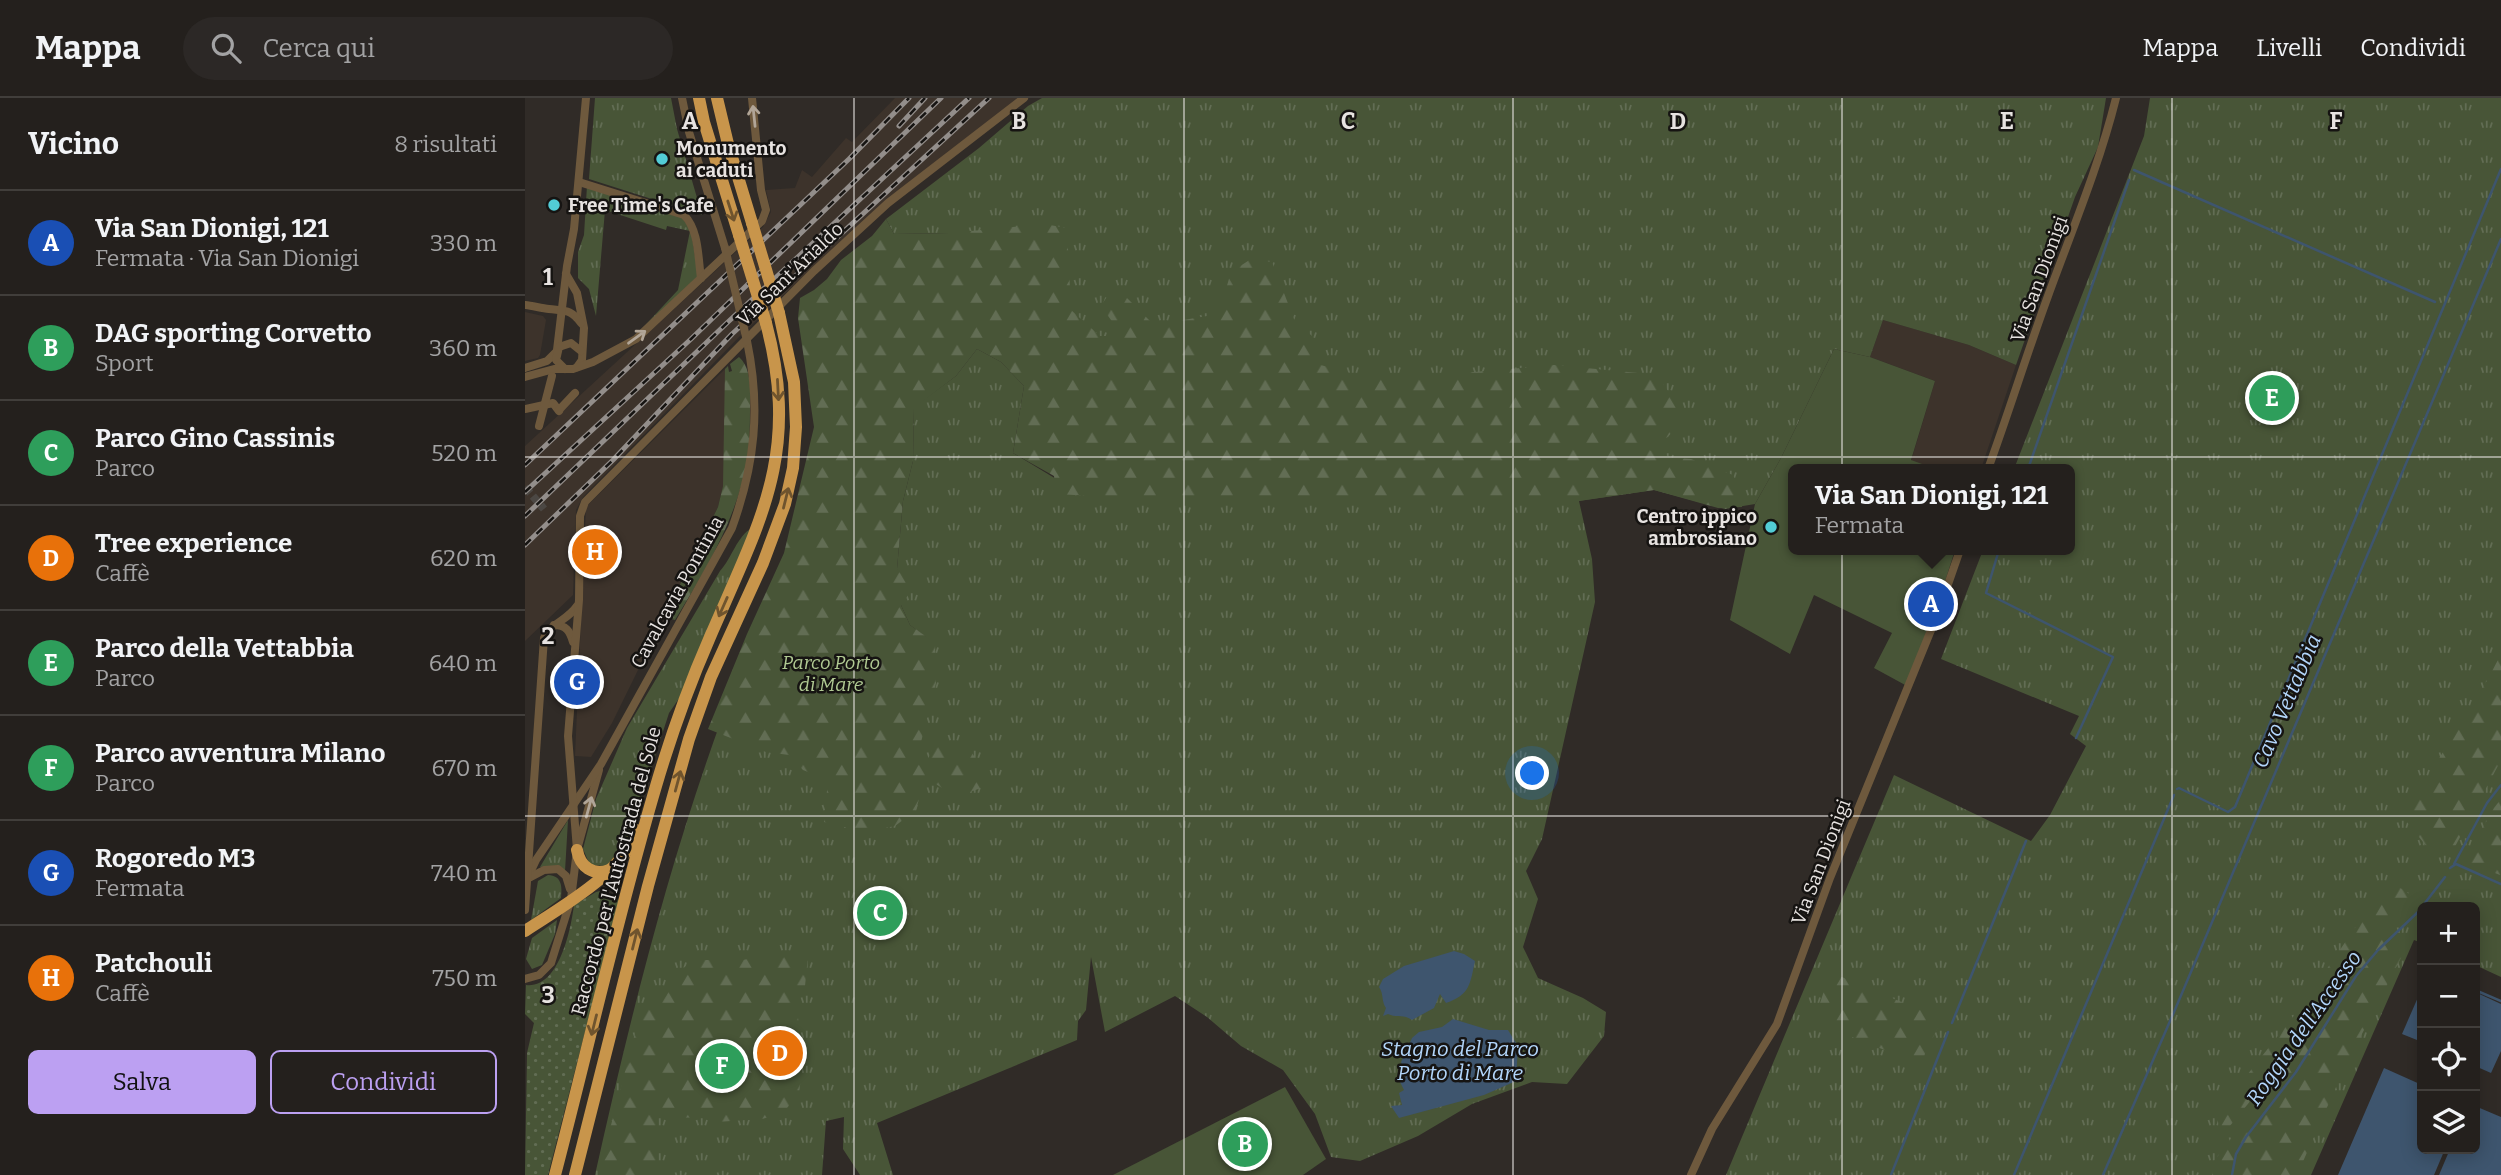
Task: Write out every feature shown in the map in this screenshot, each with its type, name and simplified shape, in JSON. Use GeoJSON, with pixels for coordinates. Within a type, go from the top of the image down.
{"type":"FeatureCollection","features":[{"type":"Feature","properties":{"kind":"highway","name":"Raccordo per l'Autostrada del Sole"},"geometry":{"type":"LineString","coordinates":[[555,1175],[651,803],[685,700],[760,522],[775,470],[779,425],[778,376],[766,323],[711,146],[699,98]]}},
{"type":"Feature","properties":{"kind":"highway","name":"Raccordo per l'Autostrada del Sole"},"geometry":{"type":"LineString","coordinates":[[577,1175],[648,886],[689,739],[711,677],[763,563],[785,504],[793,468],[795,382],[779,313],[728,144],[717,98]]}},
{"type":"Feature","properties":{"kind":"highway"},"geometry":{"type":"LineString","coordinates":[[525,931],[600,879],[625,855],[635,838],[669,724],[685,700]]}},
{"type":"Feature","properties":{"kind":"highway"},"geometry":{"type":"LineString","coordinates":[[577,850],[579,859],[592,872],[604,872],[612,868]]}},
{"type":"Feature","properties":{"kind":"street"},"geometry":{"type":"LineString","coordinates":[[565,369],[558,364],[557,351],[579,182],[586,98]]}},
{"type":"Feature","properties":{"kind":"street","name":"Cavalcavia Pontinia"},"geometry":{"type":"LineString","coordinates":[[527,879],[536,860],[601,764],[721,550],[741,503],[749,474],[755,424],[754,382],[747,341],[725,248],[689,132],[682,98]]}},
{"type":"Feature","properties":{"kind":"street"},"geometry":{"type":"LineString","coordinates":[[525,377],[554,369],[577,367],[604,357],[641,335],[762,221],[766,204],[761,190],[752,98]]}},
{"type":"Feature","properties":{"kind":"street","name":"Via Sant'Arialdo"},"geometry":{"type":"LineString","coordinates":[[579,600],[580,516],[585,502],[593,492],[814,271],[888,204],[1024,98]]}},
{"type":"Feature","properties":{"kind":"street","name":"Via San Dionigi"},"geometry":{"type":"LineString","coordinates":[[1990,464],[2047,299],[2088,192],[2116,98]]}},
{"type":"Feature","properties":{"kind":"street"},"geometry":{"type":"LineString","coordinates":[[579,182],[684,215],[694,232],[701,278]]}},
{"type":"Feature","properties":{"kind":"street"},"geometry":{"type":"LineString","coordinates":[[566,274],[577,293],[584,328],[582,360],[577,367]]}},
{"type":"Feature","properties":{"kind":"street"},"geometry":{"type":"LineString","coordinates":[[525,304],[563,309],[574,314],[584,328]]}},
{"type":"Feature","properties":{"kind":"street"},"geometry":{"type":"LineString","coordinates":[[525,368],[547,360],[562,345],[571,343],[581,351]]}},
{"type":"Feature","properties":{"kind":"street"},"geometry":{"type":"LineString","coordinates":[[538,426],[552,376]]}},
{"type":"Feature","properties":{"kind":"street"},"geometry":{"type":"LineString","coordinates":[[525,409],[553,403],[559,410],[575,393]]}},
{"type":"Feature","properties":{"kind":"street","name":"Via San Dionigi"},"geometry":{"type":"LineString","coordinates":[[1691,1175],[1712,1129],[1777,1024],[1830,878],[1938,612],[1958,555]]}},
{"type":"Feature","properties":{"kind":"street"},"geometry":{"type":"LineString","coordinates":[[525,910],[544,638],[553,625],[569,617],[579,600]]}},
{"type":"Feature","properties":{"kind":"street"},"geometry":{"type":"LineString","coordinates":[[525,979],[539,975],[551,964],[571,899],[577,850],[568,736],[579,600]]}},
{"type":"Feature","properties":{"kind":"street"},"geometry":{"type":"LineString","coordinates":[[553,625],[568,630],[574,648]]}},
{"type":"Feature","properties":{"kind":"street","name":"Cavalcavia Pontinia"},"geometry":{"type":"LineString","coordinates":[[577,850],[601,764]]}},
{"type":"Feature","properties":{"kind":"street"},"geometry":{"type":"LineString","coordinates":[[527,879],[544,870],[558,869],[566,876],[571,899]]}},
{"type":"Feature","properties":{"kind":"shaded area"},"geometry":{"type":"Polygon","coordinates":[[[895,98],[1021,98],[949,151],[839,243],[740,336],[583,497],[576,510],[573,595],[525,641],[525,446],[763,227],[771,212],[766,190],[795,188],[802,170],[812,177],[846,138],[852,142],[895,98]]]}},
{"type":"Feature","properties":{"kind":"shaded area"},"geometry":{"type":"Polygon","coordinates":[[[525,312],[543,316],[546,320],[540,355],[525,361],[525,312]]]}},
{"type":"Feature","properties":{"kind":"shaded area"},"geometry":{"type":"Polygon","coordinates":[[[1883,320],[1969,345],[2016,365],[1983,464],[1920,464],[1911,461],[1935,381],[1870,357],[1883,320]]]}},
{"type":"Feature","properties":{"kind":"shaded area"},"geometry":{"type":"Polygon","coordinates":[[[725,369],[725,463],[718,507],[612,723],[591,757],[575,756],[586,507],[725,369]]]}},
{"type":"Feature","properties":{"kind":"green space"},"geometry":{"type":"Polygon","coordinates":[[[595,98],[671,98],[677,129],[702,215],[589,179],[595,98]]]}},
{"type":"Feature","properties":{"kind":"green space","name":"Parco Porto di Mare"},"geometry":{"type":"Polygon","coordinates":[[[1042,98],[2106,98],[2098,147],[2075,197],[2016,365],[1969,345],[1883,320],[1870,357],[1834,349],[1781,458],[1755,504],[1725,509],[1654,490],[1579,501],[1592,559],[1595,602],[1542,839],[1526,871],[1538,899],[1523,947],[1538,978],[1583,998],[1606,1012],[1604,1036],[1567,1084],[1532,1082],[1472,1104],[1418,1136],[1360,1161],[1331,1157],[1315,1114],[1283,1070],[1241,1046],[1207,1017],[1175,996],[1105,1032],[1091,957],[1086,1010],[1078,1021],[1077,1040],[877,1123],[893,1175],[860,1175],[843,1149],[844,1117],[826,1121],[822,1175],[595,1175],[641,984],[676,857],[740,671],[935,644],[910,625],[901,605],[897,569],[903,501],[913,461],[914,407],[956,376],[977,349],[1001,362],[1024,386],[1013,453],[1081,494],[950,233],[894,234],[886,219],[979,148],[1028,106],[1042,98]]]}},
{"type":"Feature","properties":{"kind":"green space"},"geometry":{"type":"Polygon","coordinates":[[[2150,98],[2501,98],[2501,977],[2480,967],[2480,902],[2417,902],[2417,941],[2414,940],[2311,1175],[1726,1175],[1894,775],[2031,841],[2050,815],[2086,746],[2070,734],[2079,716],[1941,659],[1981,555],[2075,555],[2075,464],[2016,464],[2144,136],[2150,98]]]}},
{"type":"Feature","properties":{"kind":"green space"},"geometry":{"type":"Polygon","coordinates":[[[587,186],[680,215],[691,230],[698,276],[637,334],[678,290],[690,231],[667,226],[666,230],[605,210],[596,316],[589,289],[578,278],[578,252],[584,235],[587,186]]]}},
{"type":"Feature","properties":{"kind":"green space","name":"Parco Porto di Mare"},"geometry":{"type":"Polygon","coordinates":[[[886,219],[894,234],[950,233],[1044,224],[1067,228],[1071,310],[1100,336],[1117,336],[1116,327],[1101,306],[1108,295],[1126,297],[1154,325],[1207,316],[1226,289],[1231,272],[1251,259],[1272,262],[1294,319],[1313,337],[1317,364],[1368,378],[1417,377],[1554,365],[1649,374],[1665,386],[1677,407],[1678,424],[1668,437],[1658,441],[1649,450],[1674,458],[1691,459],[1733,475],[1742,494],[1742,507],[1718,508],[1654,490],[1578,501],[1148,499],[1056,494],[1054,476],[1013,453],[1024,386],[1001,362],[977,349],[956,376],[914,408],[913,461],[903,501],[897,569],[914,587],[901,605],[910,625],[935,643],[936,683],[921,742],[927,761],[937,739],[967,748],[978,766],[981,788],[956,797],[925,777],[916,810],[895,826],[864,832],[824,822],[828,780],[803,770],[789,755],[766,752],[708,729],[784,553],[814,427],[798,318],[800,298],[827,279],[841,260],[872,236],[886,219]]]}},
{"type":"Feature","properties":{"kind":"green space","name":"Centro ippico ambrosiano"},"geometry":{"type":"Polygon","coordinates":[[[1834,349],[1870,357],[1935,381],[1911,460],[1922,464],[1788,464],[1788,555],[1953,555],[1907,686],[1874,668],[1892,633],[1814,595],[1790,654],[1730,620],[1755,504],[1781,458],[1834,349]]]}},
{"type":"Feature","properties":{"kind":"green space"},"geometry":{"type":"Polygon","coordinates":[[[739,357],[748,372],[750,390],[749,443],[745,473],[722,537],[675,620],[664,617],[718,507],[723,486],[725,369],[728,366],[729,372],[732,371],[730,364],[739,357]]]}},
{"type":"Feature","properties":{"kind":"green space"},"geometry":{"type":"Polygon","coordinates":[[[752,528],[680,697],[669,713],[623,847],[606,866],[590,865],[583,849],[596,799],[627,728],[720,571],[742,536],[752,528]]]}},
{"type":"Feature","properties":{"kind":"green space"},"geometry":{"type":"Polygon","coordinates":[[[2501,654],[2501,760],[2450,856],[2427,847],[2403,817],[2501,654]]]}},
{"type":"Feature","properties":{"kind":"green space"},"geometry":{"type":"Polygon","coordinates":[[[2501,799],[2501,874],[2500,875],[2464,861],[2501,799]]]}},
{"type":"Feature","properties":{"kind":"green space"},"geometry":{"type":"Polygon","coordinates":[[[568,820],[565,871],[557,866],[540,867],[568,820]]]}},
{"type":"Feature","properties":{"kind":"green space"},"geometry":{"type":"Polygon","coordinates":[[[548,875],[556,877],[560,882],[561,898],[531,920],[538,881],[548,875]]]}},
{"type":"Feature","properties":{"kind":"green space"},"geometry":{"type":"Polygon","coordinates":[[[2399,887],[2411,895],[2364,946],[2301,1039],[2220,1138],[2217,1113],[2300,1008],[2357,925],[2399,887]]]}},
{"type":"Feature","properties":{"kind":"green space"},"geometry":{"type":"Polygon","coordinates":[[[604,890],[619,900],[548,1175],[525,1175],[527,1053],[534,1023],[525,1014],[526,985],[537,984],[547,978],[555,968],[566,942],[574,905],[604,890]]]}},
{"type":"Feature","properties":{"kind":"green space"},"geometry":{"type":"Polygon","coordinates":[[[557,920],[555,934],[542,965],[532,969],[526,959],[532,938],[557,920]]]}},
{"type":"Feature","properties":{"kind":"green space"},"geometry":{"type":"Polygon","coordinates":[[[2377,937],[2405,950],[2344,1069],[2297,1175],[2212,1175],[2214,1161],[2310,1034],[2377,937]]]}},
{"type":"Feature","properties":{"kind":"green space"},"geometry":{"type":"Polygon","coordinates":[[[773,955],[808,956],[805,986],[796,1005],[804,1056],[799,1093],[783,1113],[762,1119],[716,1122],[708,1118],[657,1117],[657,1175],[598,1175],[640,1014],[666,996],[679,972],[686,966],[704,960],[742,960],[773,955]]]}},
{"type":"Feature","properties":{"kind":"green space"},"geometry":{"type":"Polygon","coordinates":[[[1830,972],[1942,1019],[1920,1064],[1814,1022],[1830,972]]]}},
{"type":"Feature","properties":{"kind":"green space"},"geometry":{"type":"Polygon","coordinates":[[[1285,1087],[1326,1159],[1303,1175],[1113,1175],[1285,1087]]]}},
{"type":"Feature","properties":{"kind":"water","name":"Stagno del Parco Porto di Mare"},"geometry":{"type":"Polygon","coordinates":[[[1454,951],[1475,961],[1468,988],[1460,996],[1446,1003],[1440,994],[1434,1008],[1412,1020],[1388,1014],[1383,1016],[1386,1008],[1379,987],[1383,979],[1404,966],[1454,951]]]}},
{"type":"Feature","properties":{"kind":"water"},"geometry":{"type":"Polygon","coordinates":[[[2480,994],[2501,1004],[2501,1051],[2491,1073],[2480,1068],[2480,994]]]}},
{"type":"Feature","properties":{"kind":"water"},"geometry":{"type":"Polygon","coordinates":[[[2417,1000],[2417,1040],[2402,1034],[2417,1000]]]}},
{"type":"Feature","properties":{"kind":"water","name":"Stagno del Parco Porto di Mare"},"geometry":{"type":"Polygon","coordinates":[[[1453,1019],[1489,1030],[1508,1030],[1518,1046],[1516,1081],[1484,1095],[1399,1118],[1391,1106],[1402,1105],[1399,1093],[1404,1090],[1400,1082],[1406,1076],[1401,1062],[1412,1038],[1419,1032],[1442,1027],[1453,1019]]]}},
{"type":"Feature","properties":{"kind":"water"},"geometry":{"type":"Polygon","coordinates":[[[2384,1068],[2417,1083],[2417,1154],[2443,1154],[2434,1175],[2338,1175],[2384,1068]]]}},
{"type":"Feature","properties":{"kind":"water"},"geometry":{"type":"Polygon","coordinates":[[[2480,1108],[2501,1117],[2501,1175],[2439,1175],[2448,1154],[2480,1154],[2480,1108]]]}},
{"type":"Feature","properties":{"kind":"waterway"},"geometry":{"type":"LineString","coordinates":[[2177,789],[2228,812],[2235,807],[2501,169]]}},
{"type":"Feature","properties":{"kind":"waterway"},"geometry":{"type":"LineString","coordinates":[[2134,170],[2435,302]]}},
{"type":"Feature","properties":{"kind":"waterway"},"geometry":{"type":"LineString","coordinates":[[2030,464],[2129,180]]}},
{"type":"Feature","properties":{"kind":"waterway","name":"Cavo Vettabbia"},"geometry":{"type":"LineString","coordinates":[[2103,1175],[2501,239]]}},
{"type":"Feature","properties":{"kind":"waterway"},"geometry":{"type":"LineString","coordinates":[[1997,555],[1986,593],[2113,657],[2076,738]]}},
{"type":"Feature","properties":{"kind":"waterway"},"geometry":{"type":"LineString","coordinates":[[2454,864],[2487,803],[2501,785]]}},
{"type":"Feature","properties":{"kind":"waterway"},"geometry":{"type":"LineString","coordinates":[[2014,1175],[2174,795]]}},
{"type":"Feature","properties":{"kind":"waterway"},"geometry":{"type":"LineString","coordinates":[[1952,1023],[2026,841]]}},
{"type":"Feature","properties":{"kind":"waterway"},"geometry":{"type":"LineString","coordinates":[[2450,868],[2456,864],[2501,884]]}},
{"type":"Feature","properties":{"kind":"waterway","name":"Roggia dell'Accesso"},"geometry":{"type":"LineString","coordinates":[[2232,1175],[2236,1154],[2246,1137],[2296,1072],[2356,976],[2378,950],[2418,912],[2445,877]]}},
{"type":"Feature","properties":{"kind":"waterway"},"geometry":{"type":"LineString","coordinates":[[2480,992],[2501,1001]]}},
{"type":"Feature","properties":{"kind":"waterway"},"geometry":{"type":"LineString","coordinates":[[1891,1175],[1948,1032]]}},
{"type":"Feature","properties":{"kind":"tunnel"},"geometry":{"type":"LineString","coordinates":[[525,487],[544,509]]}},
{"type":"Feature","properties":{"kind":"railway"},"geometry":{"type":"LineString","coordinates":[[525,465],[849,159],[909,98]]}},
{"type":"Feature","properties":{"kind":"railway"},"geometry":{"type":"LineString","coordinates":[[899,126],[925,98]]}},
{"type":"Feature","properties":{"kind":"railway"},"geometry":{"type":"LineString","coordinates":[[525,492],[691,339],[941,98]]}},
{"type":"Feature","properties":{"kind":"railway"},"geometry":{"type":"LineString","coordinates":[[525,516],[729,321],[969,98]]}},
{"type":"Feature","properties":{"kind":"railway"},"geometry":{"type":"LineString","coordinates":[[525,545],[613,460],[732,334],[989,98]]}},
{"type":"Feature","properties":{"kind":"place","name":"Monumento ai caduti"},"geometry":{"type":"Point","coordinates":[662,159]}},
{"type":"Feature","properties":{"kind":"place","name":"Free Time's Cafe"},"geometry":{"type":"Point","coordinates":[554,205]}},
{"type":"Feature","properties":{"kind":"place","name":"Parco della Vettabbia"},"geometry":{"type":"Point","coordinates":[2272,398]}},
{"type":"Feature","properties":{"kind":"place","name":"Centro ippico ambrosiano"},"geometry":{"type":"Point","coordinates":[1771,527]}},
{"type":"Feature","properties":{"kind":"place","name":"Patchouli"},"geometry":{"type":"Point","coordinates":[595,552]}},
{"type":"Feature","properties":{"kind":"place","name":"Via San Dionigi, 121"},"geometry":{"type":"Point","coordinates":[1931,604]}},
{"type":"Feature","properties":{"kind":"place","name":"Rogoredo M3"},"geometry":{"type":"Point","coordinates":[577,682]}},
{"type":"Feature","properties":{"kind":"place","name":"Parco Gino Cassinis"},"geometry":{"type":"Point","coordinates":[880,913]}},
{"type":"Feature","properties":{"kind":"place","name":"Tree experience"},"geometry":{"type":"Point","coordinates":[780,1053]}},
{"type":"Feature","properties":{"kind":"place","name":"Parco avventura Milano"},"geometry":{"type":"Point","coordinates":[722,1066]}},
{"type":"Feature","properties":{"kind":"place","name":"DAG sporting Corvetto"},"geometry":{"type":"Point","coordinates":[1245,1144]}}]}
